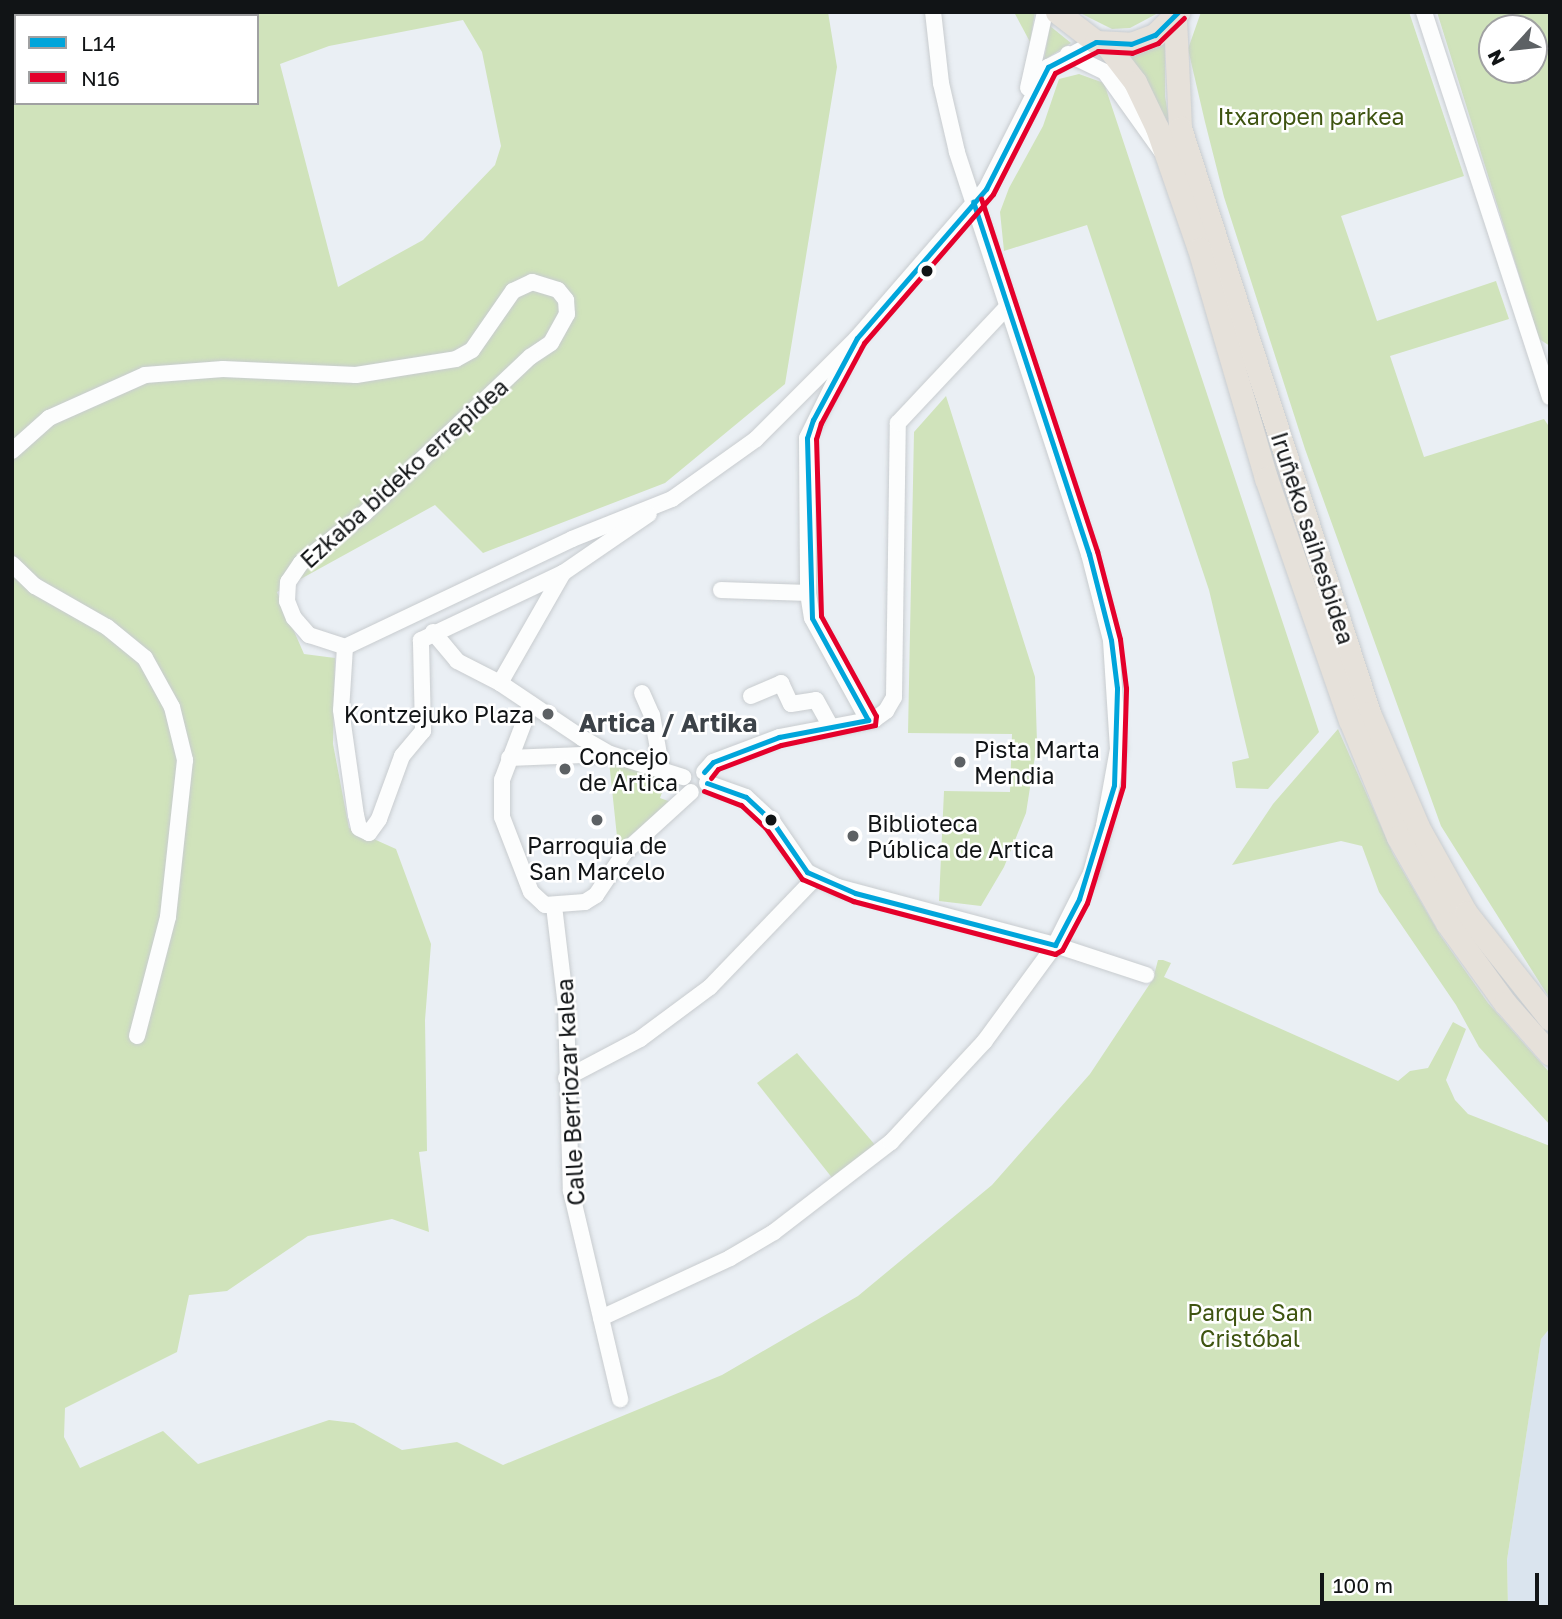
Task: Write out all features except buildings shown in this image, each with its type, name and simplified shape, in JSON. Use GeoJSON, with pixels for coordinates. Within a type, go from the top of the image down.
{"type":"FeatureCollection","features":[{"type":"Feature","properties":{"kind":"highway","name":"Iruñeko saihesbidea"},"geometry":{"type":"LineString","coordinates":[[1057,12],[1100,43],[1135,82],[1167,156],[1266,478],[1350,720],[1398,836],[1447,923],[1505,1003],[1550,1054]]}},
{"type":"Feature","properties":{"kind":"highway","name":"Iruñeko saihesbidea"},"geometry":{"type":"LineString","coordinates":[[1176,15],[1180,128],[1369,713],[1418,827],[1466,913],[1550,1019]]}},
{"type":"Feature","properties":{"kind":"highway"},"geometry":{"type":"LineString","coordinates":[[1100,43],[1131,44],[1155,35],[1176,15]]}},
{"type":"Feature","properties":{"kind":"street"},"geometry":{"type":"LineString","coordinates":[[601,1318],[730,1258],[774,1232],[859,1170],[909,1125],[984,1042],[1055,945],[1091,873],[1112,795],[1118,749],[1117,688],[1111,640],[1089,554],[973,202],[941,83],[933,12]]}},
{"type":"Feature","properties":{"kind":"street"},"geometry":{"type":"LineString","coordinates":[[1016,132],[1045,12]]}},
{"type":"Feature","properties":{"kind":"street"},"geometry":{"type":"LineString","coordinates":[[1424,12],[1550,397]]}},
{"type":"Feature","properties":{"kind":"street"},"geometry":{"type":"LineString","coordinates":[[659,505],[572,539],[345,647],[341,710],[359,828],[369,833],[379,819],[402,756],[423,731],[418,655],[421,640],[433,632],[563,573],[755,439],[857,338],[973,202],[998,170],[1048,67],[1068,54],[1100,43]]}},
{"type":"Feature","properties":{"kind":"street","name":"Iruñeko saihesbidea"},"geometry":{"type":"LineString","coordinates":[[1068,54],[1105,72],[1150,141],[1167,156]]}},
{"type":"Feature","properties":{"kind":"street","name":"Ezkaba bideko errepidea"},"geometry":{"type":"LineString","coordinates":[[12,451],[50,418],[145,375],[223,369],[356,374],[456,359],[480,341],[513,291],[532,282],[558,290],[566,300],[567,314],[551,343],[530,357],[364,514],[301,563],[288,582],[287,601],[294,618],[309,635],[345,647]]}},
{"type":"Feature","properties":{"kind":"street"},"geometry":{"type":"LineString","coordinates":[[531,704],[502,780],[502,817],[531,892],[554,906],[585,902],[596,895],[625,852],[691,792],[701,791],[713,762],[779,737],[868,720],[886,711],[894,697],[898,423],[1006,308]]}},
{"type":"Feature","properties":{"kind":"street"},"geometry":{"type":"LineString","coordinates":[[857,338],[807,438],[808,593],[812,618],[868,720]]}},
{"type":"Feature","properties":{"kind":"street"},"geometry":{"type":"LineString","coordinates":[[12,564],[35,586],[107,627],[145,658],[172,708],[185,760],[168,916],[137,1036]]}},
{"type":"Feature","properties":{"kind":"street"},"geometry":{"type":"LineString","coordinates":[[500,683],[563,573]]}},
{"type":"Feature","properties":{"kind":"street"},"geometry":{"type":"LineString","coordinates":[[721,590],[808,593]]}},
{"type":"Feature","properties":{"kind":"street"},"geometry":{"type":"LineString","coordinates":[[433,632],[457,661],[500,683],[610,754],[683,777]]}},
{"type":"Feature","properties":{"kind":"street"},"geometry":{"type":"LineString","coordinates":[[751,696],[781,683],[791,704],[816,700],[831,727]]}},
{"type":"Feature","properties":{"kind":"street"},"geometry":{"type":"LineString","coordinates":[[642,693],[652,715],[662,771]]}},
{"type":"Feature","properties":{"kind":"street"},"geometry":{"type":"LineString","coordinates":[[509,758],[610,754]]}},
{"type":"Feature","properties":{"kind":"street"},"geometry":{"type":"LineString","coordinates":[[683,777],[693,768],[757,806],[815,878],[866,896],[1055,945],[1146,975]]}},
{"type":"Feature","properties":{"kind":"street"},"geometry":{"type":"LineString","coordinates":[[683,777],[684,786],[691,792]]}},
{"type":"Feature","properties":{"kind":"street"},"geometry":{"type":"LineString","coordinates":[[566,1078],[640,1039],[710,987],[815,878]]}},
{"type":"Feature","properties":{"kind":"street","name":"Calle Berriozar kalea"},"geometry":{"type":"LineString","coordinates":[[554,906],[566,1006],[571,1191],[620,1399]]}},
{"type":"Feature","properties":{"kind":"shaded area"},"geometry":{"type":"Polygon","coordinates":[[[1550,1328],[1550,1607],[1508,1607],[1507,1560],[1541,1338],[1550,1328]]]}},
{"type":"Feature","properties":{"kind":"green space","name":"Parque San Cristóbal"},"geometry":{"type":"Polygon","coordinates":[[[12,12],[828,12],[837,67],[785,384],[665,483],[483,553],[435,505],[277,592],[304,654],[335,658],[333,744],[349,828],[396,849],[431,944],[425,1020],[427,1151],[419,1152],[429,1232],[392,1219],[308,1236],[227,1291],[189,1295],[177,1352],[65,1408],[64,1437],[80,1468],[163,1431],[198,1464],[329,1420],[354,1423],[402,1450],[457,1442],[503,1465],[722,1375],[858,1296],[992,1185],[1090,1074],[1153,979],[1158,960],[1163,960],[1171,963],[1164,977],[1398,1081],[1410,1071],[1428,1068],[1453,1022],[1466,1029],[1446,1080],[1455,1100],[1468,1114],[1550,1146],[1550,1328],[1541,1339],[1507,1560],[1508,1607],[12,1607],[12,12]],[[463,20],[329,46],[280,64],[338,287],[423,240],[495,165],[501,146],[482,52],[463,20]]]}},
{"type":"Feature","properties":{"kind":"green space"},"geometry":{"type":"Polygon","coordinates":[[[1014,12],[1035,12],[1030,42],[1014,12]]]}},
{"type":"Feature","properties":{"kind":"green space"},"geometry":{"type":"Polygon","coordinates":[[[1078,12],[1160,12],[1130,28],[1112,29],[1078,12]]]}},
{"type":"Feature","properties":{"kind":"green space","name":"Itxaropen parkea"},"geometry":{"type":"Polygon","coordinates":[[[1201,12],[1409,12],[1464,176],[1341,216],[1377,321],[1496,281],[1509,319],[1390,356],[1424,457],[1544,419],[1550,428],[1550,999],[1441,826],[1305,449],[1224,197],[1205,122],[1188,49],[1201,12]]]}},
{"type":"Feature","properties":{"kind":"green space"},"geometry":{"type":"Polygon","coordinates":[[[1437,12],[1550,12],[1550,346],[1539,339],[1437,12]]]}},
{"type":"Feature","properties":{"kind":"green space"},"geometry":{"type":"Polygon","coordinates":[[[1050,26],[1071,43],[1044,60],[1050,26]]]}},
{"type":"Feature","properties":{"kind":"green space"},"geometry":{"type":"Polygon","coordinates":[[[1165,43],[1165,96],[1170,127],[1130,57],[1165,43]]]}},
{"type":"Feature","properties":{"kind":"green space"},"geometry":{"type":"Polygon","coordinates":[[[1079,74],[1104,83],[1319,732],[1268,789],[1236,788],[1232,762],[1249,758],[1209,590],[1087,225],[1004,251],[1000,212],[1009,188],[1043,126],[1059,79],[1079,74]]]}},
{"type":"Feature","properties":{"kind":"green space"},"geometry":{"type":"Polygon","coordinates":[[[946,396],[1035,677],[1037,743],[1026,813],[1004,867],[981,906],[939,901],[944,791],[1010,792],[1012,734],[908,733],[914,432],[946,396]]]}},
{"type":"Feature","properties":{"kind":"green space"},"geometry":{"type":"Polygon","coordinates":[[[1338,729],[1393,854],[1440,935],[1488,1003],[1550,1073],[1550,1125],[1479,1047],[1456,1005],[1379,892],[1362,846],[1341,841],[1232,865],[1273,804],[1338,729]]]}},
{"type":"Feature","properties":{"kind":"green space"},"geometry":{"type":"Polygon","coordinates":[[[609,761],[661,776],[657,784],[664,787],[660,798],[671,802],[618,846],[609,761]]]}},
{"type":"Feature","properties":{"kind":"green space"},"geometry":{"type":"Polygon","coordinates":[[[797,1053],[881,1152],[833,1179],[757,1083],[797,1053]]]}},
{"type":"Feature","properties":{"kind":"transit line","name":"L14"},"geometry":{"type":"LineString","coordinates":[[704,772],[713,762],[779,737],[868,720],[812,618],[807,438],[813,420],[857,338],[986,189],[1048,67],[1096,42],[1131,44],[1155,35],[1178,12]]}},
{"type":"Feature","properties":{"kind":"transit line","name":"N16"},"geometry":{"type":"LineString","coordinates":[[711,778],[718,769],[781,745],[875,725],[876,716],[821,616],[816,439],[821,423],[864,343],[993,194],[1055,73],[1098,51],[1132,53],[1158,43],[1184,18]]}},
{"type":"Feature","properties":{"kind":"transit line","name":"N16"},"geometry":{"type":"LineString","coordinates":[[704,791],[741,805],[765,827],[802,879],[853,901],[1055,954],[1062,950],[1087,903],[1123,786],[1126,688],[1120,639],[1097,551],[981,199]]}},
{"type":"Feature","properties":{"kind":"transit line","name":"L14"},"geometry":{"type":"LineString","coordinates":[[707,783],[746,797],[772,821],[807,872],[855,893],[1055,945],[1079,899],[1114,785],[1117,688],[1111,640],[1089,554],[973,202]]}},
{"type":"Feature","properties":{"kind":"place","name":"Kontzejuko Plaza"},"geometry":{"type":"Point","coordinates":[548,714]}},
{"type":"Feature","properties":{"kind":"place","name":"Pista Marta Mendia"},"geometry":{"type":"Point","coordinates":[960,762]}},
{"type":"Feature","properties":{"kind":"place","name":"Concejo de Artica"},"geometry":{"type":"Point","coordinates":[565,769]}},
{"type":"Feature","properties":{"kind":"place","name":"Parroquia de San Marcelo"},"geometry":{"type":"Point","coordinates":[597,820]}},
{"type":"Feature","properties":{"kind":"place","name":"Biblioteca Pública de Artica"},"geometry":{"type":"Point","coordinates":[853,836]}},
{"type":"Feature","properties":{"kind":"district","name":"Artica / Artika"},"geometry":{"type":"Point","coordinates":[668,723]}}]}
